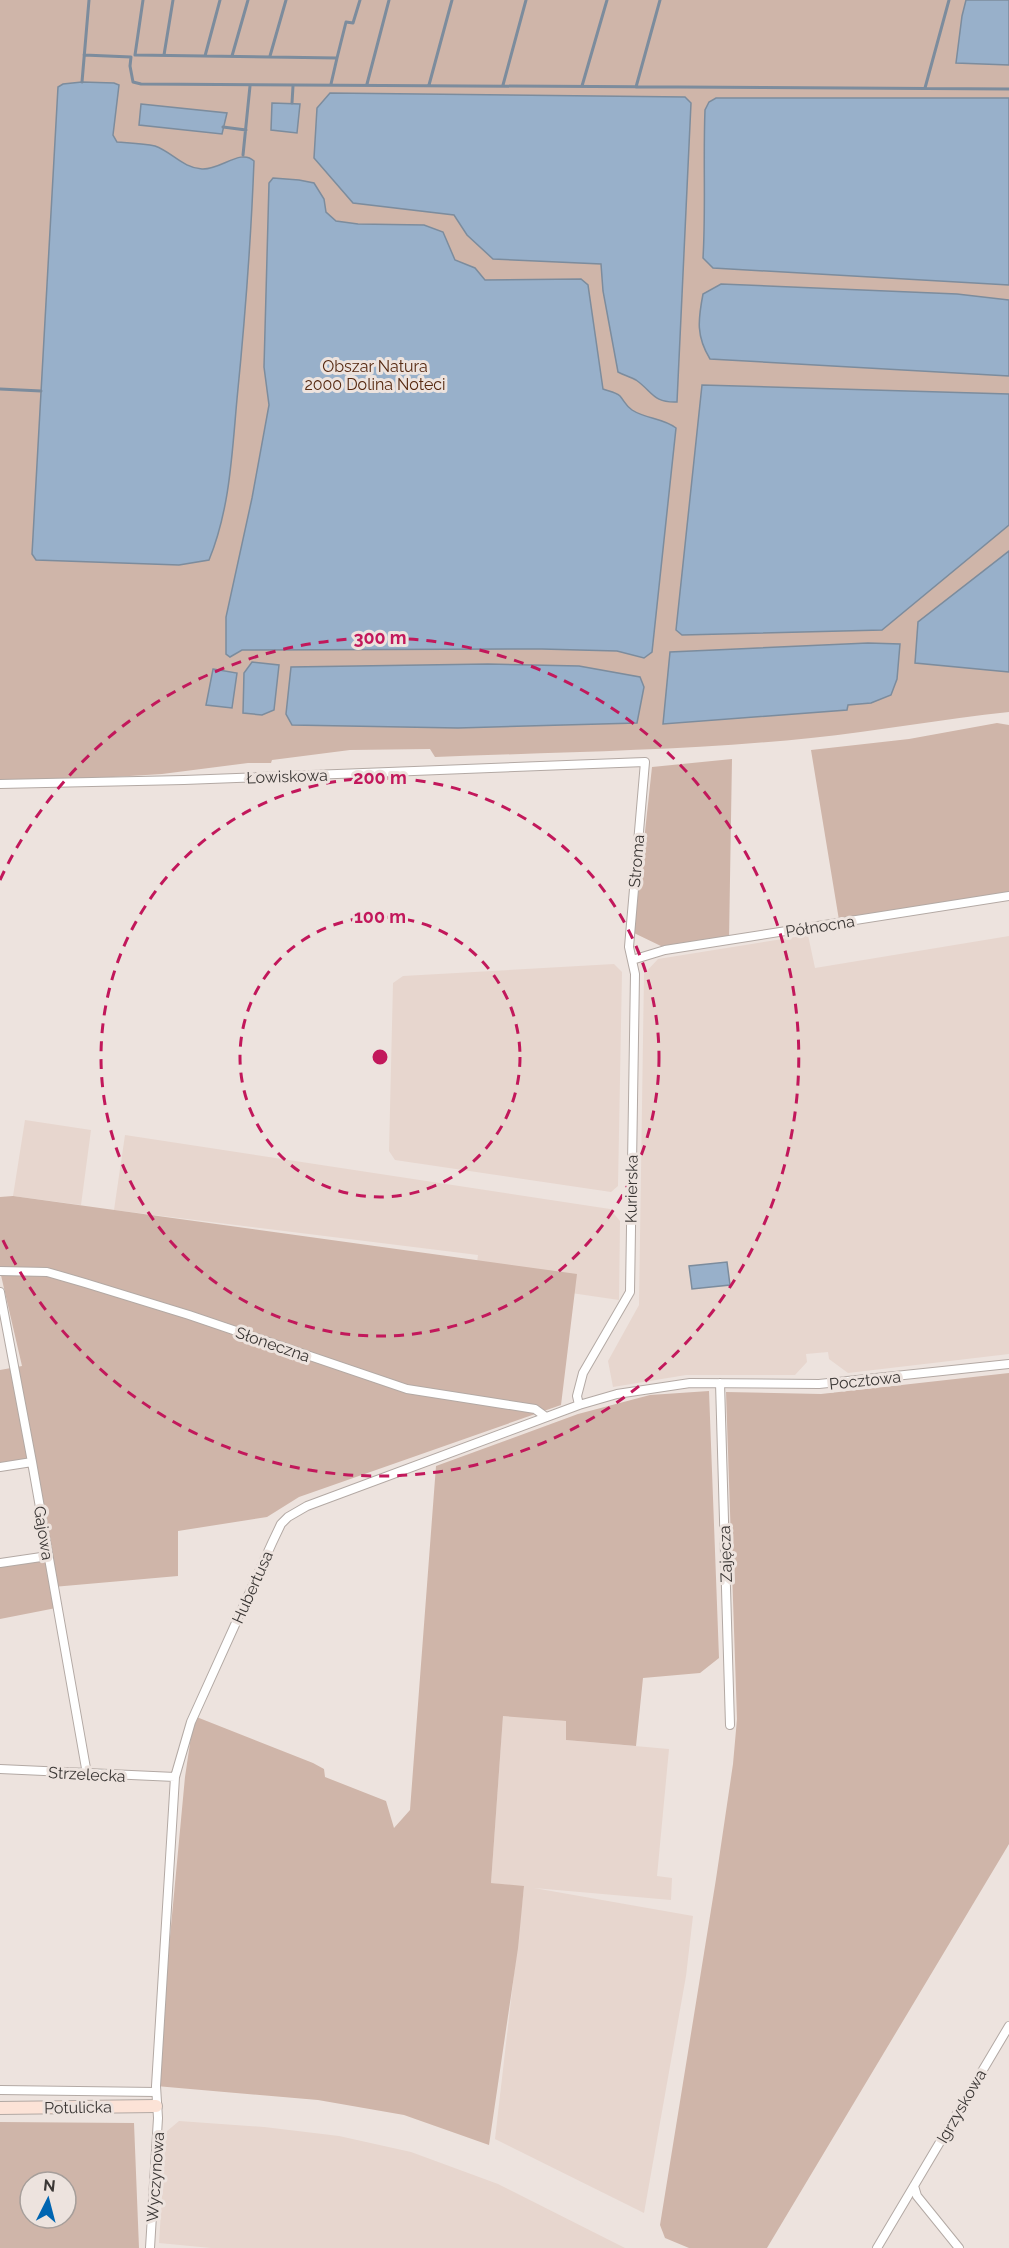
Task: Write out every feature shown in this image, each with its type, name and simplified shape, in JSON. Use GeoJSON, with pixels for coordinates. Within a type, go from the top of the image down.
{"type":"FeatureCollection","features":[{"type":"Feature","properties":{"kind":"street","name":"Łowiskowa"},"geometry":{"type":"LineString","coordinates":[[0,784],[184,780],[645,762]]}},
{"type":"Feature","properties":{"kind":"street","name":"Stroma"},"geometry":{"type":"LineString","coordinates":[[632,960],[629,947],[645,762]]}},
{"type":"Feature","properties":{"kind":"street","name":"Północna"},"geometry":{"type":"LineString","coordinates":[[632,960],[666,950],[1009,896]]}},
{"type":"Feature","properties":{"kind":"street","name":"Kurierska"},"geometry":{"type":"LineString","coordinates":[[579,1405],[577,1396],[583,1373],[630,1292],[635,974],[632,960]]}},
{"type":"Feature","properties":{"kind":"street","name":"Słoneczna"},"geometry":{"type":"LineString","coordinates":[[0,1271],[47,1272],[189,1315],[407,1389],[535,1409],[546,1417]]}},
{"type":"Feature","properties":{"kind":"street","name":"Gajowa"},"geometry":{"type":"LineString","coordinates":[[0,1292],[87,1774]]}},
{"type":"Feature","properties":{"kind":"street","name":"Pocztowa"},"geometry":{"type":"LineString","coordinates":[[720,1383],[819,1384],[1009,1364]]}},
{"type":"Feature","properties":{"kind":"street","name":"Hubertusa"},"geometry":{"type":"LineString","coordinates":[[156,2106],[175,1777],[191,1722],[281,1524],[288,1517],[333,1496],[579,1405],[617,1394],[690,1383],[720,1383]]}},
{"type":"Feature","properties":{"kind":"street","name":"Zajęcza"},"geometry":{"type":"LineString","coordinates":[[720,1383],[730,1725]]}},
{"type":"Feature","properties":{"kind":"street"},"geometry":{"type":"LineString","coordinates":[[0,1467],[32,1462]]}},
{"type":"Feature","properties":{"kind":"street"},"geometry":{"type":"LineString","coordinates":[[0,1563],[48,1556]]}},
{"type":"Feature","properties":{"kind":"street","name":"Strzelecka"},"geometry":{"type":"LineString","coordinates":[[0,1769],[175,1777]]}},
{"type":"Feature","properties":{"kind":"street","name":"Igrzyskowa"},"geometry":{"type":"LineString","coordinates":[[876,2248],[1009,2026]]}},
{"type":"Feature","properties":{"kind":"street"},"geometry":{"type":"LineString","coordinates":[[0,2090],[156,2092]]}},
{"type":"Feature","properties":{"kind":"street","name":"Potulicka"},"geometry":{"type":"LineString","coordinates":[[0,2108],[156,2106]]}},
{"type":"Feature","properties":{"kind":"street","name":"Wyczynowa"},"geometry":{"type":"LineString","coordinates":[[150,2248],[158,2118],[156,2106]]}},
{"type":"Feature","properties":{"kind":"street"},"geometry":{"type":"LineString","coordinates":[[914,2187],[917,2196],[959,2248]]}},
{"type":"Feature","properties":{"kind":"shaded area"},"geometry":{"type":"Polygon","coordinates":[[[808,935],[815,968],[1009,936],[1009,1354],[848,1373],[829,1359],[828,1352],[806,1354],[807,1362],[795,1375],[686,1375],[613,1387],[608,1361],[639,1305],[644,974],[658,959],[808,935]]]}},
{"type":"Feature","properties":{"kind":"shaded area"},"geometry":{"type":"Polygon","coordinates":[[[614,964],[622,972],[618,1186],[611,1192],[395,1160],[389,1151],[393,983],[403,976],[614,964]]]}},
{"type":"Feature","properties":{"kind":"shaded area"},"geometry":{"type":"Polygon","coordinates":[[[25,1120],[91,1130],[81,1205],[13,1196],[25,1120]]]}},
{"type":"Feature","properties":{"kind":"shaded area"},"geometry":{"type":"Polygon","coordinates":[[[125,1135],[610,1209],[620,1221],[619,1300],[475,1279],[478,1255],[114,1210],[125,1135]]]}},
{"type":"Feature","properties":{"kind":"shaded area"},"geometry":{"type":"Polygon","coordinates":[[[503,1715],[566,1721],[566,1740],[669,1749],[657,1876],[672,1878],[671,1900],[534,1888],[693,1916],[686,1976],[644,2213],[495,2139],[524,1887],[491,1883],[503,1715]]]}},
{"type":"Feature","properties":{"kind":"shaded area"},"geometry":{"type":"Polygon","coordinates":[[[179,2121],[264,2127],[339,2136],[411,2152],[498,2184],[625,2248],[211,2248],[159,2243],[166,2132],[179,2121]]]}},
{"type":"Feature","properties":{"kind":"green space","name":"Obszar Natura 2000 Dolina Noteci"},"geometry":{"type":"Polygon","coordinates":[[[0,0],[1009,0],[1009,712],[836,735],[717,746],[435,757],[430,749],[350,750],[272,760],[271,763],[248,763],[162,774],[0,784],[0,0]]]}},
{"type":"Feature","properties":{"kind":"green space"},"geometry":{"type":"Polygon","coordinates":[[[997,723],[1009,725],[1009,893],[839,920],[811,750],[909,739],[997,723]]]}},
{"type":"Feature","properties":{"kind":"green space"},"geometry":{"type":"Polygon","coordinates":[[[732,759],[729,940],[663,947],[634,933],[652,767],[732,759]]]}},
{"type":"Feature","properties":{"kind":"green space"},"geometry":{"type":"Polygon","coordinates":[[[13,1196],[577,1274],[561,1405],[299,1497],[267,1517],[178,1531],[178,1576],[53,1587],[56,1608],[0,1619],[0,1563],[47,1556],[35,1460],[0,1466],[0,1370],[22,1366],[0,1271],[0,1197],[13,1196]]]}},
{"type":"Feature","properties":{"kind":"green space"},"geometry":{"type":"Polygon","coordinates":[[[1009,1373],[1009,1844],[767,2248],[689,2248],[665,2238],[660,2225],[716,1879],[733,1764],[737,1719],[726,1392],[821,1394],[1009,1373]]]}},
{"type":"Feature","properties":{"kind":"green space"},"geometry":{"type":"Polygon","coordinates":[[[709,1391],[719,1658],[700,1673],[643,1678],[636,1746],[566,1740],[566,1721],[503,1716],[491,1883],[524,1886],[518,1948],[489,2145],[404,2115],[318,2100],[156,2086],[185,1777],[194,1716],[313,1763],[324,1769],[325,1777],[386,1801],[394,1828],[410,1810],[436,1466],[578,1414],[650,1395],[709,1391]]]}},
{"type":"Feature","properties":{"kind":"green space"},"geometry":{"type":"Polygon","coordinates":[[[0,2122],[134,2123],[139,2248],[0,2248],[0,2122]]]}},
{"type":"Feature","properties":{"kind":"water"},"geometry":{"type":"Polygon","coordinates":[[[966,0],[1009,0],[1009,65],[956,63],[966,0]]]}},
{"type":"Feature","properties":{"kind":"water"},"geometry":{"type":"Polygon","coordinates":[[[82,82],[119,85],[113,135],[117,142],[155,146],[189,166],[202,169],[243,157],[254,161],[243,339],[231,460],[222,521],[209,560],[179,565],[36,560],[32,554],[58,87],[63,84],[82,82]]]}},
{"type":"Feature","properties":{"kind":"water"},"geometry":{"type":"Polygon","coordinates":[[[330,93],[685,97],[691,103],[677,402],[658,399],[636,380],[618,372],[603,291],[601,264],[493,259],[467,235],[454,215],[353,203],[314,158],[317,108],[330,93]]]}},
{"type":"Feature","properties":{"kind":"water"},"geometry":{"type":"Polygon","coordinates":[[[716,98],[1009,98],[1009,285],[713,268],[703,258],[704,129],[705,110],[709,102],[716,98]]]}},
{"type":"Feature","properties":{"kind":"water"},"geometry":{"type":"Polygon","coordinates":[[[272,103],[300,104],[297,133],[271,130],[272,103]]]}},
{"type":"Feature","properties":{"kind":"water"},"geometry":{"type":"Polygon","coordinates":[[[141,104],[227,113],[222,134],[139,125],[141,104]]]}},
{"type":"Feature","properties":{"kind":"water"},"geometry":{"type":"Polygon","coordinates":[[[273,178],[314,183],[324,199],[326,212],[336,221],[358,224],[424,225],[443,232],[455,260],[475,268],[485,280],[581,279],[588,285],[603,389],[618,395],[628,407],[637,413],[666,422],[676,428],[652,652],[644,658],[617,651],[542,649],[242,650],[230,657],[226,654],[226,617],[252,498],[269,405],[264,367],[269,183],[273,178]]]}},
{"type":"Feature","properties":{"kind":"water"},"geometry":{"type":"Polygon","coordinates":[[[721,284],[957,294],[1009,300],[1009,376],[710,359],[700,335],[700,312],[703,294],[721,284]]]}},
{"type":"Feature","properties":{"kind":"water"},"geometry":{"type":"Polygon","coordinates":[[[702,385],[1009,394],[1009,525],[882,630],[682,635],[676,630],[702,385]]]}},
{"type":"Feature","properties":{"kind":"water"},"geometry":{"type":"Polygon","coordinates":[[[1009,551],[1009,672],[915,663],[918,622],[1009,551]]]}},
{"type":"Feature","properties":{"kind":"water"},"geometry":{"type":"Polygon","coordinates":[[[868,643],[900,644],[897,679],[891,695],[871,703],[848,705],[847,710],[663,724],[670,652],[868,643]]]}},
{"type":"Feature","properties":{"kind":"water"},"geometry":{"type":"Polygon","coordinates":[[[252,662],[279,665],[274,710],[262,715],[243,713],[244,673],[252,662]]]}},
{"type":"Feature","properties":{"kind":"water"},"geometry":{"type":"Polygon","coordinates":[[[488,664],[579,666],[640,677],[644,687],[637,723],[458,728],[292,725],[286,714],[291,667],[488,664]]]}},
{"type":"Feature","properties":{"kind":"water"},"geometry":{"type":"Polygon","coordinates":[[[213,669],[237,673],[232,708],[206,705],[213,669]]]}},
{"type":"Feature","properties":{"kind":"water"},"geometry":{"type":"Polygon","coordinates":[[[727,1262],[730,1285],[692,1289],[689,1266],[727,1262]]]}},
{"type":"Feature","properties":{"kind":"waterway"},"geometry":{"type":"LineString","coordinates":[[82,82],[89,0]]}},
{"type":"Feature","properties":{"kind":"waterway"},"geometry":{"type":"LineString","coordinates":[[135,55],[143,0]]}},
{"type":"Feature","properties":{"kind":"waterway"},"geometry":{"type":"LineString","coordinates":[[164,55],[173,0]]}},
{"type":"Feature","properties":{"kind":"waterway"},"geometry":{"type":"LineString","coordinates":[[205,56],[220,0]]}},
{"type":"Feature","properties":{"kind":"waterway"},"geometry":{"type":"LineString","coordinates":[[232,56],[248,0]]}},
{"type":"Feature","properties":{"kind":"waterway"},"geometry":{"type":"LineString","coordinates":[[270,56],[286,0]]}},
{"type":"Feature","properties":{"kind":"waterway"},"geometry":{"type":"LineString","coordinates":[[337,58],[346,22],[353,23],[360,0]]}},
{"type":"Feature","properties":{"kind":"waterway"},"geometry":{"type":"LineString","coordinates":[[367,84],[389,0]]}},
{"type":"Feature","properties":{"kind":"waterway"},"geometry":{"type":"LineString","coordinates":[[429,85],[452,0]]}},
{"type":"Feature","properties":{"kind":"waterway"},"geometry":{"type":"LineString","coordinates":[[503,85],[526,0]]}},
{"type":"Feature","properties":{"kind":"waterway"},"geometry":{"type":"LineString","coordinates":[[582,86],[607,0]]}},
{"type":"Feature","properties":{"kind":"waterway"},"geometry":{"type":"LineString","coordinates":[[636,87],[660,0]]}},
{"type":"Feature","properties":{"kind":"waterway"},"geometry":{"type":"LineString","coordinates":[[925,88],[949,0]]}},
{"type":"Feature","properties":{"kind":"waterway"},"geometry":{"type":"LineString","coordinates":[[84,55],[131,57],[133,82],[141,84],[1009,89]]}},
{"type":"Feature","properties":{"kind":"waterway"},"geometry":{"type":"LineString","coordinates":[[135,55],[337,58],[331,84]]}},
{"type":"Feature","properties":{"kind":"waterway"},"geometry":{"type":"LineString","coordinates":[[243,155],[250,86]]}},
{"type":"Feature","properties":{"kind":"waterway"},"geometry":{"type":"LineString","coordinates":[[292,103],[293,86]]}},
{"type":"Feature","properties":{"kind":"waterway"},"geometry":{"type":"LineString","coordinates":[[223,127],[246,130]]}},
{"type":"Feature","properties":{"kind":"waterway"},"geometry":{"type":"LineString","coordinates":[[0,389],[41,391]]}}]}
